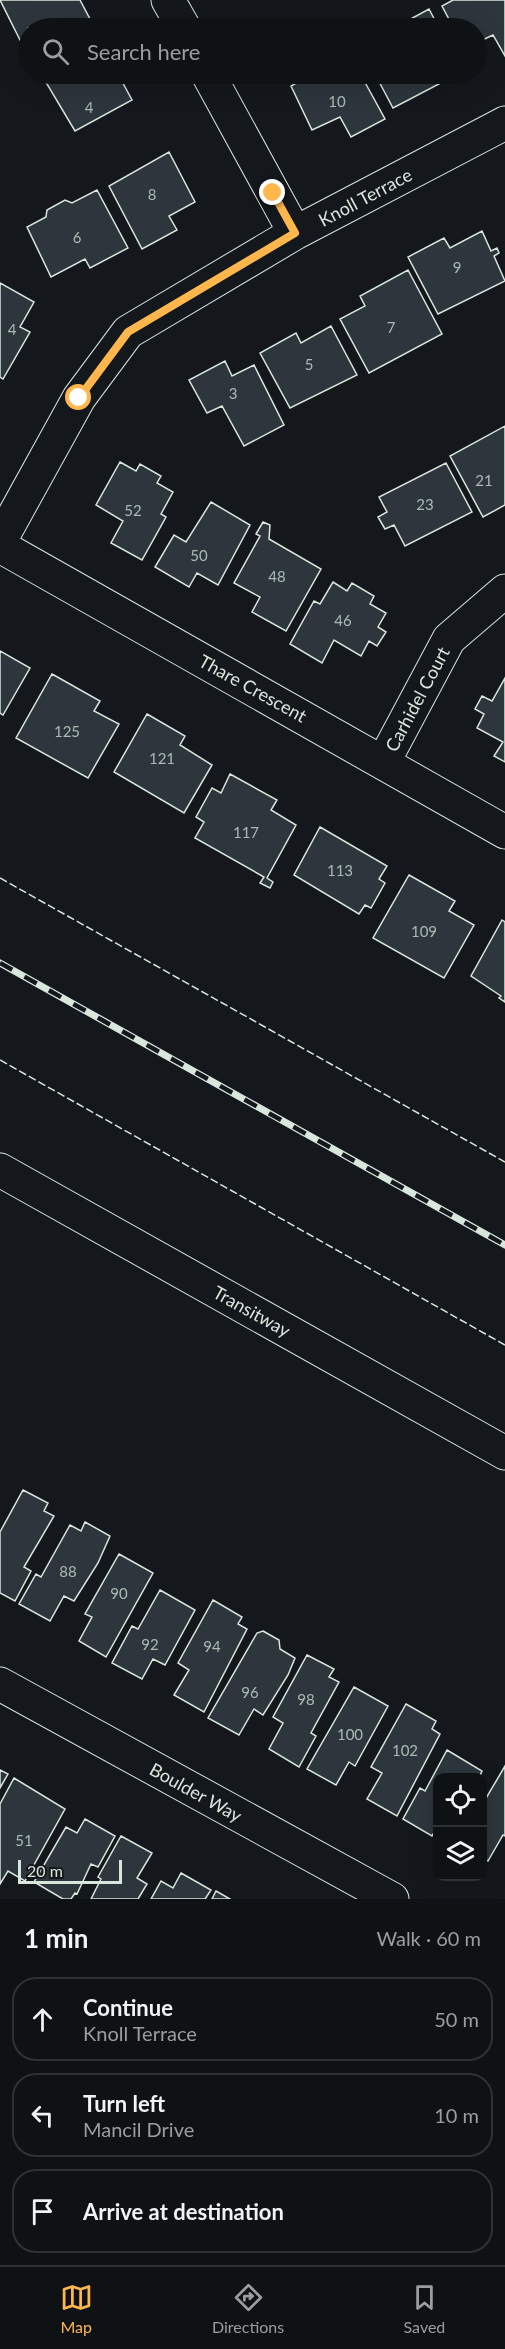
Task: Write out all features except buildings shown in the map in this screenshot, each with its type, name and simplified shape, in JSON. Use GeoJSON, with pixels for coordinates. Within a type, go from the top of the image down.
{"type":"FeatureCollection","features":[{"type":"Feature","properties":{"kind":"street"},"geometry":{"type":"LineString","coordinates":[[168,0],[178,18]]}},
{"type":"Feature","properties":{"kind":"street"},"geometry":{"type":"LineString","coordinates":[[213,84],[295,233]]}},
{"type":"Feature","properties":{"kind":"street","name":"Knoll Terrace"},"geometry":{"type":"LineString","coordinates":[[0,541],[79,398],[128,332],[295,233],[505,123]]}},
{"type":"Feature","properties":{"kind":"street","name":"Thare Crescent"},"geometry":{"type":"LineString","coordinates":[[0,546],[384,761],[505,832]]}},
{"type":"Feature","properties":{"kind":"street","name":"Carhidel Court"},"geometry":{"type":"LineString","coordinates":[[384,761],[449,639],[505,591]]}},
{"type":"Feature","properties":{"kind":"street","name":"Transitway"},"geometry":{"type":"LineString","coordinates":[[0,1170],[505,1453]]}},
{"type":"Feature","properties":{"kind":"street","name":"Boulder Way"},"geometry":{"type":"LineString","coordinates":[[0,1684],[392,1899]]}},
{"type":"Feature","properties":{"kind":"railway"},"geometry":{"type":"LineString","coordinates":[[0,963],[505,1245]]}},
{"type":"Feature","properties":{"kind":"fence"},"geometry":{"type":"LineString","coordinates":[[0,878],[505,1162]]}},
{"type":"Feature","properties":{"kind":"fence"},"geometry":{"type":"LineString","coordinates":[[0,1060],[505,1345]]}},
{"type":"Feature","properties":{"kind":"route"},"geometry":{"type":"LineString","coordinates":[[79,398],[128,332],[295,233],[273,193]]}}]}
